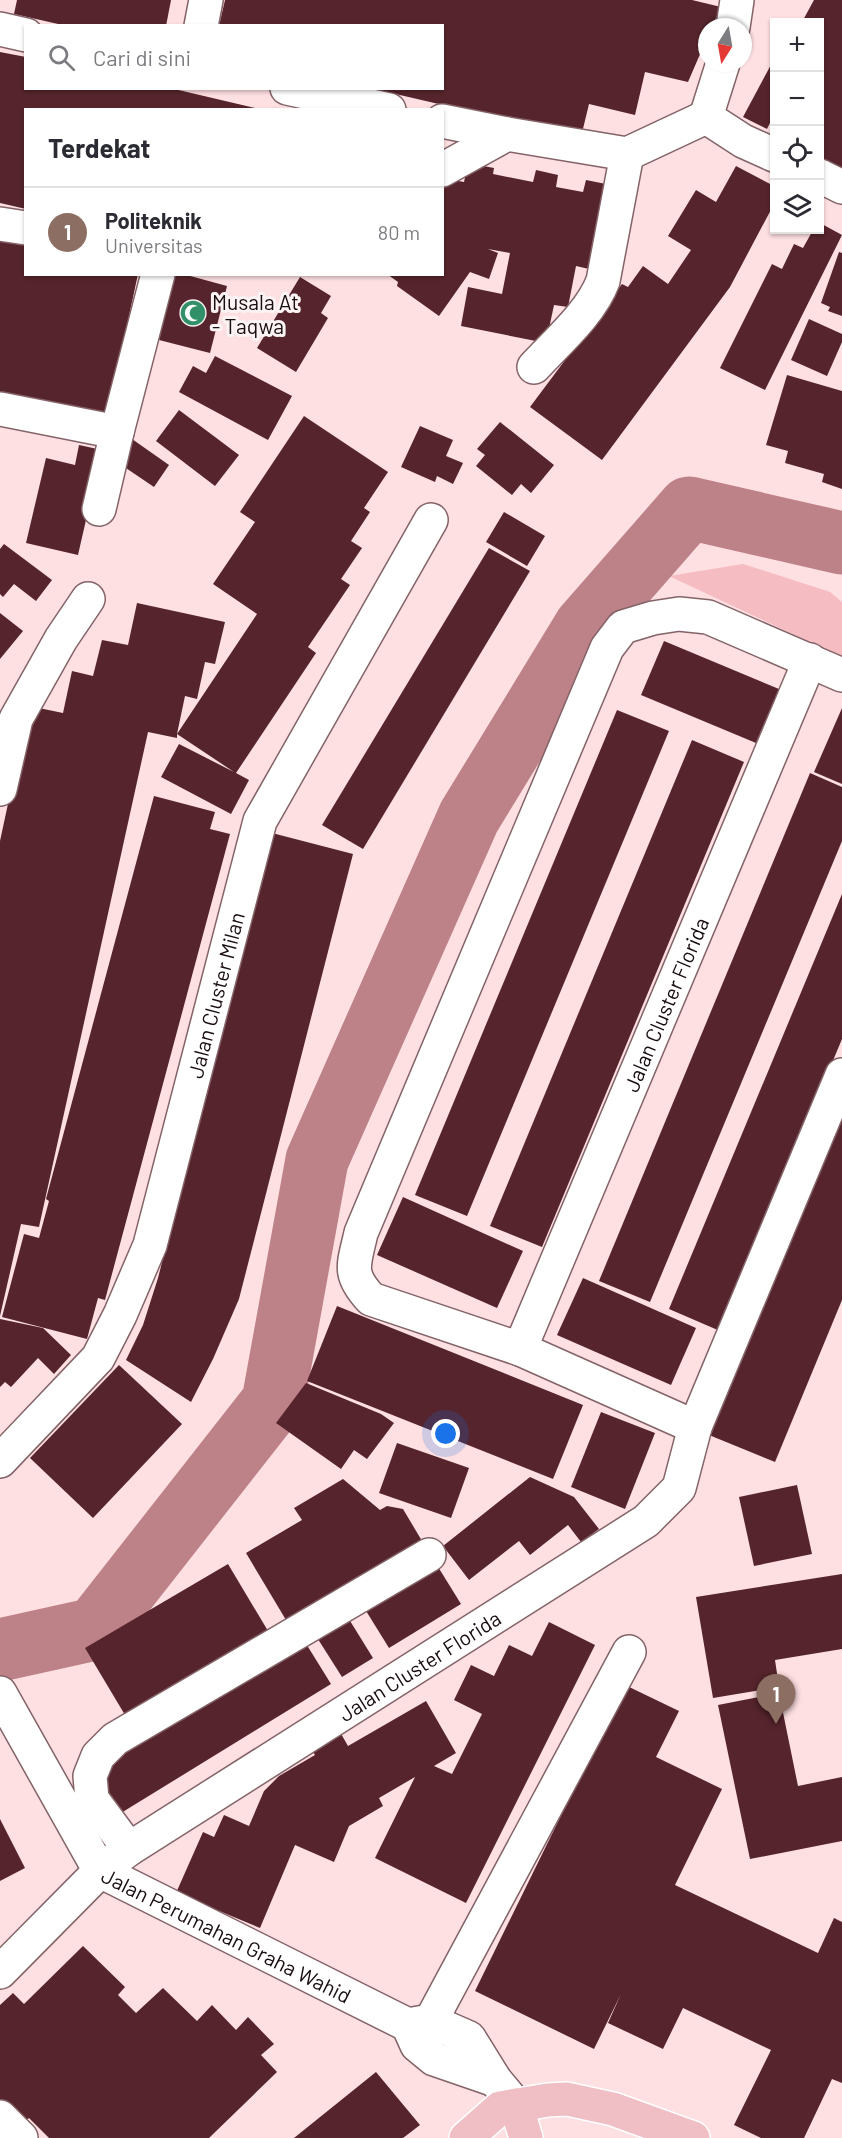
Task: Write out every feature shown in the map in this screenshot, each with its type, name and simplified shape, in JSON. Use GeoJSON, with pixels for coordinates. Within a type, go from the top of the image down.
{"type":"FeatureCollection","features":[{"type":"Feature","properties":{"kind":"main road"},"geometry":{"type":"LineString","coordinates":[[466,2138],[500,2108],[567,2099],[613,2109],[693,2138]]}},
{"type":"Feature","properties":{"kind":"main road"},"geometry":{"type":"LineString","coordinates":[[516,2105],[526,2138]]}},
{"type":"Feature","properties":{"kind":"street"},"geometry":{"type":"LineString","coordinates":[[201,24],[206,0]]}},
{"type":"Feature","properties":{"kind":"street"},"geometry":{"type":"LineString","coordinates":[[734,18],[737,0]]}},
{"type":"Feature","properties":{"kind":"street"},"geometry":{"type":"LineString","coordinates":[[0,29],[24,35]]}},
{"type":"Feature","properties":{"kind":"street"},"geometry":{"type":"LineString","coordinates":[[444,121],[627,154],[706,117],[720,72]]}},
{"type":"Feature","properties":{"kind":"street"},"geometry":{"type":"LineString","coordinates":[[296,90],[380,108]]}},
{"type":"Feature","properties":{"kind":"street"},"geometry":{"type":"LineString","coordinates":[[706,117],[743,141],[770,153]]}},
{"type":"Feature","properties":{"kind":"street"},"geometry":{"type":"LineString","coordinates":[[444,169],[507,134]]}},
{"type":"Feature","properties":{"kind":"street"},"geometry":{"type":"LineString","coordinates":[[534,367],[588,308],[599,292],[627,154]]}},
{"type":"Feature","properties":{"kind":"street"},"geometry":{"type":"LineString","coordinates":[[824,178],[842,187]]}},
{"type":"Feature","properties":{"kind":"street"},"geometry":{"type":"LineString","coordinates":[[0,224],[24,228]]}},
{"type":"Feature","properties":{"kind":"street"},"geometry":{"type":"LineString","coordinates":[[99,509],[158,276]]}},
{"type":"Feature","properties":{"kind":"street"},"geometry":{"type":"LineString","coordinates":[[0,410],[117,432]]}},
{"type":"Feature","properties":{"kind":"street","name":"Jalan Cluster Milan"},"geometry":{"type":"LineString","coordinates":[[0,1461],[98,1358],[120,1315],[150,1245],[260,821],[431,520]]}},
{"type":"Feature","properties":{"kind":"street"},"geometry":{"type":"LineString","coordinates":[[0,789],[16,719],[61,639],[88,598]]}},
{"type":"Feature","properties":{"kind":"street"},"geometry":{"type":"LineString","coordinates":[[695,1427],[520,1349],[371,1299],[359,1286],[353,1269],[361,1233],[407,1122],[607,648],[623,627],[653,618],[679,614],[708,616],[842,675]]}},
{"type":"Feature","properties":{"kind":"street","name":"Jalan Cluster Florida"},"geometry":{"type":"LineString","coordinates":[[520,1349],[810,660]]}},
{"type":"Feature","properties":{"kind":"street","name":"Jalan Cluster Florida"},"geometry":{"type":"LineString","coordinates":[[0,1972],[100,1871],[129,1849],[646,1521],[680,1488],[695,1427],[842,1075]]}},
{"type":"Feature","properties":{"kind":"street"},"geometry":{"type":"LineString","coordinates":[[129,1849],[92,1799],[90,1776],[98,1756],[115,1739],[429,1555]]}},
{"type":"Feature","properties":{"kind":"street"},"geometry":{"type":"LineString","coordinates":[[418,2030],[629,1652]]}},
{"type":"Feature","properties":{"kind":"street","name":"Jalan Perumahan Graha Wahid"},"geometry":{"type":"LineString","coordinates":[[0,1693],[100,1871],[418,2030],[434,2059],[495,2080],[516,2105]]}},
{"type":"Feature","properties":{"kind":"street"},"geometry":{"type":"LineString","coordinates":[[0,2117],[21,2138]]}},
{"type":"Feature","properties":{"kind":"shaded area"},"geometry":{"type":"Polygon","coordinates":[[[743,564],[830,592],[842,602],[842,657],[669,576],[743,564]]]}},
{"type":"Feature","properties":{"kind":"building"},"geometry":{"type":"Polygon","coordinates":[[[17,0],[171,0],[166,24],[58,24],[14,14],[17,0]]]}},
{"type":"Feature","properties":{"kind":"building"},"geometry":{"type":"Polygon","coordinates":[[[225,0],[692,0],[721,7],[716,18],[698,18],[698,59],[688,82],[645,72],[635,115],[589,104],[581,137],[378,90],[444,90],[444,24],[219,24],[225,0]]]}},
{"type":"Feature","properties":{"kind":"building"},"geometry":{"type":"Polygon","coordinates":[[[814,0],[842,0],[842,177],[824,166],[824,18],[804,18],[814,0]]]}},
{"type":"Feature","properties":{"kind":"building"},"geometry":{"type":"Polygon","coordinates":[[[0,52],[24,57],[24,90],[178,90],[255,108],[24,108],[24,209],[0,203],[0,52]]]}},
{"type":"Feature","properties":{"kind":"building"},"geometry":{"type":"Polygon","coordinates":[[[770,66],[770,123],[767,129],[743,117],[770,66]]]}},
{"type":"Feature","properties":{"kind":"building"},"geometry":{"type":"Polygon","coordinates":[[[468,163],[494,168],[493,174],[533,182],[536,170],[558,175],[556,187],[583,192],[586,180],[606,184],[589,269],[576,266],[568,307],[554,305],[546,343],[461,326],[468,287],[502,294],[510,253],[488,249],[498,253],[489,279],[470,272],[439,316],[397,286],[398,282],[390,276],[444,276],[444,178],[464,182],[468,163]]]}},
{"type":"Feature","properties":{"kind":"building"},"geometry":{"type":"Polygon","coordinates":[[[736,166],[770,184],[770,212],[730,287],[602,460],[530,407],[622,284],[628,287],[643,266],[668,284],[691,250],[668,236],[696,190],[716,202],[736,166]]]}},
{"type":"Feature","properties":{"kind":"building"},"geometry":{"type":"Polygon","coordinates":[[[824,225],[842,235],[765,390],[720,368],[772,264],[782,269],[794,244],[803,248],[811,234],[824,234],[824,225]]]}},
{"type":"Feature","properties":{"kind":"building"},"geometry":{"type":"Polygon","coordinates":[[[0,237],[24,243],[24,276],[138,276],[106,423],[0,400],[0,237]]]}},
{"type":"Feature","properties":{"kind":"building"},"geometry":{"type":"Polygon","coordinates":[[[839,252],[842,253],[842,316],[828,311],[830,307],[821,303],[839,252]]]}},
{"type":"Feature","properties":{"kind":"building","name":"Musala At - Taqwa"},"geometry":{"type":"Polygon","coordinates":[[[175,276],[190,276],[227,286],[210,353],[159,340],[175,276]]]}},
{"type":"Feature","properties":{"kind":"building"},"geometry":{"type":"Polygon","coordinates":[[[300,277],[331,296],[321,313],[328,318],[296,372],[257,348],[300,277]]]}},
{"type":"Feature","properties":{"kind":"building"},"geometry":{"type":"Polygon","coordinates":[[[809,319],[842,334],[842,342],[827,376],[791,360],[809,319]]]}},
{"type":"Feature","properties":{"kind":"building"},"geometry":{"type":"Polygon","coordinates":[[[215,356],[292,396],[268,440],[179,392],[193,366],[206,373],[215,356]]]}},
{"type":"Feature","properties":{"kind":"building"},"geometry":{"type":"Polygon","coordinates":[[[787,375],[842,391],[842,489],[822,482],[824,474],[785,463],[788,451],[766,445],[787,375]]]}},
{"type":"Feature","properties":{"kind":"building"},"geometry":{"type":"Polygon","coordinates":[[[179,410],[239,455],[215,486],[156,441],[179,410]]]}},
{"type":"Feature","properties":{"kind":"building"},"geometry":{"type":"Polygon","coordinates":[[[304,416],[388,472],[364,508],[370,512],[351,541],[362,548],[341,579],[350,585],[308,647],[316,653],[236,773],[249,780],[231,814],[161,777],[179,744],[234,772],[177,734],[257,614],[213,584],[255,522],[240,512],[304,416]]]}},
{"type":"Feature","properties":{"kind":"building"},"geometry":{"type":"Polygon","coordinates":[[[500,422],[554,465],[531,493],[521,484],[512,495],[476,466],[485,455],[477,449],[500,422]]]}},
{"type":"Feature","properties":{"kind":"building"},"geometry":{"type":"Polygon","coordinates":[[[420,426],[453,440],[446,456],[463,463],[453,484],[437,476],[435,482],[401,467],[420,426]]]}},
{"type":"Feature","properties":{"kind":"building"},"geometry":{"type":"Polygon","coordinates":[[[132,439],[169,465],[154,487],[117,462],[132,439]]]}},
{"type":"Feature","properties":{"kind":"building"},"geometry":{"type":"Polygon","coordinates":[[[79,445],[102,450],[78,555],[26,543],[46,458],[75,465],[79,445]]]}},
{"type":"Feature","properties":{"kind":"building"},"geometry":{"type":"Polygon","coordinates":[[[504,512],[545,536],[527,566],[486,542],[504,512]]]}},
{"type":"Feature","properties":{"kind":"building"},"geometry":{"type":"Polygon","coordinates":[[[4,544],[52,580],[36,601],[14,584],[3,597],[0,594],[0,549],[4,544]]]}},
{"type":"Feature","properties":{"kind":"building"},"geometry":{"type":"Polygon","coordinates":[[[489,548],[530,571],[363,849],[322,825],[489,548]]]}},
{"type":"Feature","properties":{"kind":"building"},"geometry":{"type":"Polygon","coordinates":[[[137,603],[225,622],[215,664],[205,662],[197,699],[185,696],[177,738],[148,732],[39,1227],[21,1224],[0,1316],[0,841],[29,706],[63,713],[72,671],[93,676],[102,640],[128,645],[137,603]]]}},
{"type":"Feature","properties":{"kind":"building"},"geometry":{"type":"Polygon","coordinates":[[[0,613],[23,631],[0,659],[0,613]]]}},
{"type":"Feature","properties":{"kind":"building"},"geometry":{"type":"Polygon","coordinates":[[[664,641],[779,689],[756,743],[641,695],[664,641]]]}},
{"type":"Feature","properties":{"kind":"building"},"geometry":{"type":"Polygon","coordinates":[[[842,708],[842,784],[814,772],[842,708]]]}},
{"type":"Feature","properties":{"kind":"building"},"geometry":{"type":"Polygon","coordinates":[[[617,710],[669,731],[467,1216],[415,1195],[617,710]]]}},
{"type":"Feature","properties":{"kind":"building"},"geometry":{"type":"Polygon","coordinates":[[[692,740],[744,762],[542,1247],[490,1226],[692,740]]]}},
{"type":"Feature","properties":{"kind":"building"},"geometry":{"type":"Polygon","coordinates":[[[810,773],[842,787],[842,841],[650,1302],[599,1281],[810,773]]]}},
{"type":"Feature","properties":{"kind":"building"},"geometry":{"type":"Polygon","coordinates":[[[154,796],[215,812],[210,829],[230,834],[105,1300],[98,1298],[87,1339],[2,1317],[24,1234],[39,1238],[49,1201],[46,1199],[154,796]]]}},
{"type":"Feature","properties":{"kind":"building"},"geometry":{"type":"Polygon","coordinates":[[[272,833],[353,854],[239,1299],[191,1402],[126,1360],[143,1325],[158,1278],[272,833]]]}},
{"type":"Feature","properties":{"kind":"building"},"geometry":{"type":"Polygon","coordinates":[[[842,894],[842,1039],[720,1331],[669,1309],[842,894]]]}},
{"type":"Feature","properties":{"kind":"building"},"geometry":{"type":"Polygon","coordinates":[[[842,1113],[842,1300],[775,1462],[709,1435],[842,1113]]]}},
{"type":"Feature","properties":{"kind":"building"},"geometry":{"type":"Polygon","coordinates":[[[403,1197],[523,1251],[497,1308],[377,1255],[403,1197]]]}},
{"type":"Feature","properties":{"kind":"building"},"geometry":{"type":"Polygon","coordinates":[[[583,1278],[696,1328],[671,1385],[557,1335],[583,1278]]]}},
{"type":"Feature","properties":{"kind":"building"},"geometry":{"type":"Polygon","coordinates":[[[337,1306],[583,1405],[553,1479],[307,1381],[337,1306]]]}},
{"type":"Feature","properties":{"kind":"building"},"geometry":{"type":"Polygon","coordinates":[[[0,1319],[43,1328],[71,1355],[54,1374],[38,1358],[11,1387],[5,1382],[0,1387],[0,1319]]]}},
{"type":"Feature","properties":{"kind":"building"},"geometry":{"type":"Polygon","coordinates":[[[119,1365],[182,1424],[93,1518],[30,1458],[119,1365]]]}},
{"type":"Feature","properties":{"kind":"building"},"geometry":{"type":"Polygon","coordinates":[[[306,1383],[381,1414],[394,1423],[367,1459],[354,1450],[341,1469],[276,1423],[306,1383]]]}},
{"type":"Feature","properties":{"kind":"building"},"geometry":{"type":"Polygon","coordinates":[[[601,1412],[655,1433],[625,1509],[571,1487],[601,1412]]]}},
{"type":"Feature","properties":{"kind":"building"},"geometry":{"type":"Polygon","coordinates":[[[397,1443],[469,1468],[451,1518],[379,1493],[397,1443]]]}},
{"type":"Feature","properties":{"kind":"building"},"geometry":{"type":"Polygon","coordinates":[[[530,1477],[574,1497],[599,1529],[581,1542],[568,1525],[530,1555],[519,1541],[469,1580],[443,1546],[530,1477]]]}},
{"type":"Feature","properties":{"kind":"building"},"geometry":{"type":"Polygon","coordinates":[[[343,1479],[380,1510],[387,1506],[403,1509],[425,1546],[289,1625],[246,1553],[302,1520],[294,1508],[343,1479]]]}},
{"type":"Feature","properties":{"kind":"building"},"geometry":{"type":"Polygon","coordinates":[[[797,1485],[812,1554],[754,1566],[739,1497],[797,1485]]]}},
{"type":"Feature","properties":{"kind":"building"},"geometry":{"type":"Polygon","coordinates":[[[435,1562],[461,1604],[389,1648],[363,1606],[435,1562]]]}},
{"type":"Feature","properties":{"kind":"building"},"geometry":{"type":"Polygon","coordinates":[[[228,1564],[271,1636],[128,1720],[85,1648],[228,1564]]]}},
{"type":"Feature","properties":{"kind":"building"},"geometry":{"type":"Polygon","coordinates":[[[842,1574],[842,1649],[775,1660],[779,1687],[713,1698],[696,1597],[842,1574]]]}},
{"type":"Feature","properties":{"kind":"building"},"geometry":{"type":"Polygon","coordinates":[[[347,1616],[373,1658],[342,1677],[316,1636],[347,1616]]]}},
{"type":"Feature","properties":{"kind":"building"},"geometry":{"type":"Polygon","coordinates":[[[549,1622],[595,1645],[466,1903],[375,1858],[415,1777],[379,1798],[383,1806],[349,1826],[334,1862],[295,1845],[260,1928],[176,1893],[203,1832],[214,1837],[224,1815],[249,1826],[264,1791],[279,1776],[315,1755],[311,1749],[340,1732],[348,1746],[426,1701],[456,1753],[434,1766],[452,1774],[482,1714],[454,1700],[471,1665],[494,1676],[509,1645],[532,1656],[549,1622]]]}},
{"type":"Feature","properties":{"kind":"building"},"geometry":{"type":"Polygon","coordinates":[[[305,1642],[331,1684],[121,1813],[95,1771],[305,1642]]]}},
{"type":"Feature","properties":{"kind":"building"},"geometry":{"type":"Polygon","coordinates":[[[625,1685],[679,1711],[656,1757],[722,1789],[675,1885],[818,1953],[834,1918],[842,1922],[842,2083],[832,2079],[804,2138],[761,2138],[734,2125],[771,2050],[683,2008],[663,2049],[608,2023],[621,1994],[594,2049],[475,1991],[625,1685]]]}},
{"type":"Feature","properties":{"kind":"building"},"geometry":{"type":"Polygon","coordinates":[[[779,1693],[798,1786],[842,1777],[842,1841],[750,1859],[718,1705],[779,1693]]]}},
{"type":"Feature","properties":{"kind":"building"},"geometry":{"type":"Polygon","coordinates":[[[0,1819],[25,1868],[0,1881],[0,1819]]]}},
{"type":"Feature","properties":{"kind":"building"},"geometry":{"type":"Polygon","coordinates":[[[83,1946],[125,1987],[118,1995],[136,2013],[163,1988],[197,2021],[212,2005],[236,2030],[248,2017],[274,2044],[261,2055],[277,2072],[209,2138],[49,2138],[29,2118],[22,2124],[0,2102],[0,2005],[13,1993],[24,2004],[83,1946]]]}},
{"type":"Feature","properties":{"kind":"building"},"geometry":{"type":"Polygon","coordinates":[[[376,2072],[420,2125],[403,2138],[294,2138],[376,2072]]]}},
{"type":"Feature","properties":{"kind":"waterway"},"geometry":{"type":"LineString","coordinates":[[0,1650],[95,1629],[273,1402],[317,1160],[469,817],[585,627],[689,508],[842,543]]}},
{"type":"Feature","properties":{"kind":"place","name":"Musala At - Taqwa"},"geometry":{"type":"Point","coordinates":[193,313]}},
{"type":"Feature","properties":{"kind":"place","name":"Politeknik"},"geometry":{"type":"Point","coordinates":[776,1724]}}]}
